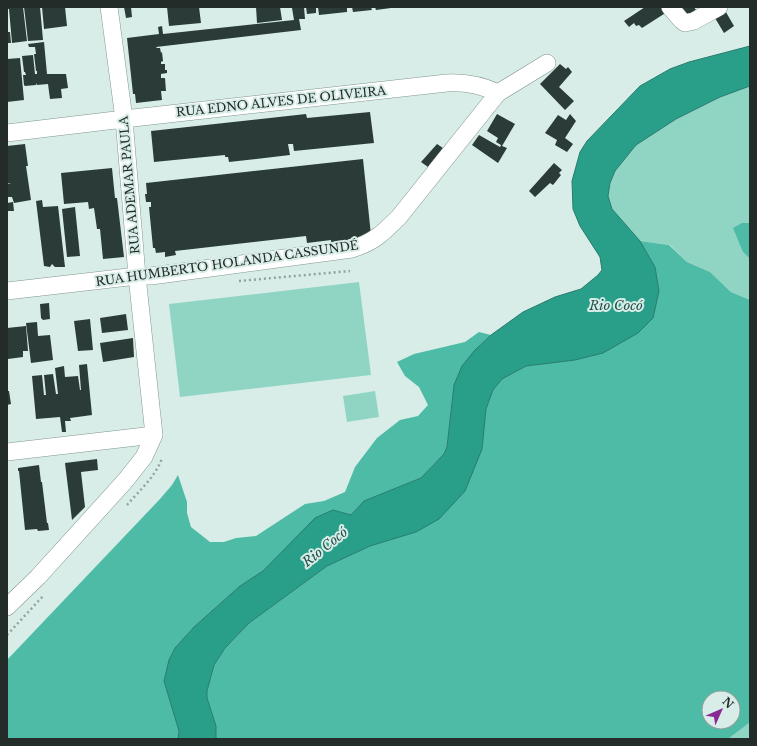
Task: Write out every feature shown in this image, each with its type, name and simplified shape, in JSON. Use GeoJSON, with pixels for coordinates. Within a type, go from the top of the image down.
{"type":"FeatureCollection","features":[{"type":"Feature","properties":{"kind":"street","name":"RUA ADEMAR PAULA"},"geometry":{"type":"LineString","coordinates":[[109,7],[124,119],[137,276],[154,435]]}},
{"type":"Feature","properties":{"kind":"street"},"geometry":{"type":"LineString","coordinates":[[670,7],[681,20],[686,23],[694,21],[713,11]]}},
{"type":"Feature","properties":{"kind":"street"},"geometry":{"type":"LineString","coordinates":[[498,93],[546,63]]}},
{"type":"Feature","properties":{"kind":"street","name":"RUA EDNO ALVES DE OLIVEIRA"},"geometry":{"type":"LineString","coordinates":[[7,134],[124,119],[447,83],[473,84],[485,87],[498,93]]}},
{"type":"Feature","properties":{"kind":"street","name":"RUA HUMBERTO HOLANDA CASSUNDÉ"},"geometry":{"type":"LineString","coordinates":[[7,291],[137,276],[151,276],[352,249],[367,244],[380,235],[399,217],[498,93]]}},
{"type":"Feature","properties":{"kind":"street"},"geometry":{"type":"LineString","coordinates":[[7,452],[154,435]]}},
{"type":"Feature","properties":{"kind":"street"},"geometry":{"type":"LineString","coordinates":[[7,607],[38,578],[125,482],[144,457],[154,435]]}},
{"type":"Feature","properties":{"kind":"shaded area"},"geometry":{"type":"Polygon","coordinates":[[[750,86],[750,223],[742,223],[743,252],[750,259],[750,300],[731,292],[710,272],[687,262],[670,245],[640,241],[612,209],[608,196],[610,183],[615,171],[636,145],[676,119],[720,97],[750,86]]]}},
{"type":"Feature","properties":{"kind":"shaded area"},"geometry":{"type":"Polygon","coordinates":[[[742,223],[750,223],[750,259],[743,252],[733,228],[742,223]]]}},
{"type":"Feature","properties":{"kind":"shaded area"},"geometry":{"type":"Polygon","coordinates":[[[640,241],[669,245],[687,262],[710,272],[731,292],[750,300],[750,722],[741,729],[741,690],[701,690],[701,730],[740,730],[728,739],[216,739],[216,726],[207,698],[207,691],[214,665],[225,648],[249,623],[327,566],[370,546],[416,532],[482,449],[486,409],[493,390],[502,379],[526,366],[575,360],[638,333],[653,318],[659,291],[655,267],[640,241]]]}},
{"type":"Feature","properties":{"kind":"shaded area"},"geometry":{"type":"Polygon","coordinates":[[[359,282],[371,375],[180,397],[169,304],[359,282]]]}},
{"type":"Feature","properties":{"kind":"shaded area"},"geometry":{"type":"Polygon","coordinates":[[[479,332],[491,335],[475,350],[454,385],[447,447],[444,454],[421,478],[364,501],[351,515],[333,510],[263,571],[240,586],[194,627],[175,648],[164,681],[179,731],[178,739],[7,739],[7,660],[160,499],[178,475],[187,502],[187,513],[191,527],[210,542],[224,542],[236,538],[256,536],[305,504],[324,501],[345,492],[355,467],[377,438],[400,420],[418,416],[428,405],[419,387],[405,376],[397,362],[414,354],[465,342],[479,332]]]}},
{"type":"Feature","properties":{"kind":"shaded area"},"geometry":{"type":"Polygon","coordinates":[[[375,391],[379,417],[347,422],[343,396],[375,391]]]}},
{"type":"Feature","properties":{"kind":"shaded area"},"geometry":{"type":"Polygon","coordinates":[[[749,722],[750,739],[728,739],[741,730],[749,722]]]}},
{"type":"Feature","properties":{"kind":"water","name":"Rio Cocó"},"geometry":{"type":"Polygon","coordinates":[[[750,46],[750,86],[720,97],[676,119],[636,145],[615,171],[610,183],[608,196],[612,209],[640,241],[655,267],[659,291],[653,318],[638,333],[603,353],[575,360],[526,366],[502,379],[493,390],[486,409],[482,449],[465,491],[439,519],[416,532],[370,546],[327,566],[249,623],[225,648],[214,665],[207,691],[207,698],[216,726],[216,739],[178,739],[179,731],[164,681],[169,660],[175,648],[194,627],[240,586],[263,571],[315,518],[333,510],[351,515],[364,501],[421,478],[444,454],[447,447],[454,385],[462,366],[475,350],[491,335],[523,312],[555,297],[581,289],[602,270],[600,257],[580,226],[573,209],[572,181],[580,152],[587,141],[640,86],[670,69],[689,62],[750,46]]]}},
{"type":"Feature","properties":{"kind":"building"},"geometry":{"type":"Polygon","coordinates":[[[7,7],[23,7],[27,41],[12,43],[9,9],[7,9],[7,7]]]}},
{"type":"Feature","properties":{"kind":"building"},"geometry":{"type":"Polygon","coordinates":[[[24,7],[40,7],[43,40],[28,41],[24,7]]]}},
{"type":"Feature","properties":{"kind":"building"},"geometry":{"type":"Polygon","coordinates":[[[42,7],[65,7],[67,26],[44,29],[42,7]]]}},
{"type":"Feature","properties":{"kind":"building"},"geometry":{"type":"Polygon","coordinates":[[[124,7],[131,7],[132,17],[126,18],[124,7]]]}},
{"type":"Feature","properties":{"kind":"building"},"geometry":{"type":"Polygon","coordinates":[[[167,7],[199,7],[201,23],[169,26],[167,7]]]}},
{"type":"Feature","properties":{"kind":"building"},"geometry":{"type":"Polygon","coordinates":[[[256,7],[280,7],[282,20],[257,23],[256,7]]]}},
{"type":"Feature","properties":{"kind":"building"},"geometry":{"type":"Polygon","coordinates":[[[304,7],[305,19],[299,19],[301,30],[156,47],[160,48],[161,53],[162,52],[163,61],[161,64],[165,64],[165,70],[167,70],[167,73],[161,74],[161,78],[165,78],[166,91],[161,91],[162,100],[136,103],[135,94],[133,94],[127,38],[159,34],[158,27],[162,26],[163,34],[294,20],[292,8],[304,7]]]}},
{"type":"Feature","properties":{"kind":"building"},"geometry":{"type":"Polygon","coordinates":[[[306,7],[316,7],[316,13],[307,14],[306,7]]]}},
{"type":"Feature","properties":{"kind":"building"},"geometry":{"type":"Polygon","coordinates":[[[318,7],[347,7],[347,12],[319,15],[318,7]]]}},
{"type":"Feature","properties":{"kind":"building"},"geometry":{"type":"Polygon","coordinates":[[[352,7],[371,7],[372,10],[353,12],[352,7]]]}},
{"type":"Feature","properties":{"kind":"building"},"geometry":{"type":"Polygon","coordinates":[[[375,7],[391,7],[391,8],[376,10],[375,7]]]}},
{"type":"Feature","properties":{"kind":"building"},"geometry":{"type":"Polygon","coordinates":[[[645,7],[663,7],[667,12],[642,28],[639,25],[636,26],[634,23],[629,27],[624,21],[645,7]]]}},
{"type":"Feature","properties":{"kind":"building"},"geometry":{"type":"Polygon","coordinates":[[[674,7],[694,7],[698,13],[683,19],[674,7]]]}},
{"type":"Feature","properties":{"kind":"building"},"geometry":{"type":"Polygon","coordinates":[[[723,7],[734,26],[724,33],[712,13],[723,7]]]}},
{"type":"Feature","properties":{"kind":"building"},"geometry":{"type":"Polygon","coordinates":[[[7,32],[10,32],[11,43],[7,43],[7,32]]]}},
{"type":"Feature","properties":{"kind":"building"},"geometry":{"type":"Polygon","coordinates":[[[44,42],[47,74],[66,74],[68,88],[61,89],[62,98],[50,99],[48,84],[37,85],[37,83],[36,85],[24,85],[23,75],[26,75],[24,72],[22,56],[33,55],[35,74],[37,74],[34,54],[36,54],[35,47],[29,47],[28,44],[44,42]]]}},
{"type":"Feature","properties":{"kind":"building"},"geometry":{"type":"Polygon","coordinates":[[[20,58],[24,100],[7,102],[7,59],[20,58]]]}},
{"type":"Feature","properties":{"kind":"building"},"geometry":{"type":"Polygon","coordinates":[[[560,64],[566,69],[568,67],[572,72],[559,87],[574,101],[565,110],[540,84],[560,64]]]}},
{"type":"Feature","properties":{"kind":"building"},"geometry":{"type":"Polygon","coordinates":[[[370,112],[374,143],[294,151],[293,144],[288,144],[290,155],[229,162],[228,157],[225,157],[225,155],[154,162],[151,131],[306,114],[307,118],[370,112]]]}},
{"type":"Feature","properties":{"kind":"building"},"geometry":{"type":"Polygon","coordinates":[[[497,114],[515,124],[502,146],[507,148],[498,163],[472,145],[479,135],[500,147],[501,145],[496,142],[498,138],[487,131],[497,114]]]}},
{"type":"Feature","properties":{"kind":"building"},"geometry":{"type":"Polygon","coordinates":[[[570,114],[576,121],[565,138],[573,144],[567,152],[555,145],[557,140],[545,133],[558,115],[566,120],[570,114]]]}},
{"type":"Feature","properties":{"kind":"building"},"geometry":{"type":"Polygon","coordinates":[[[25,144],[28,166],[26,166],[31,200],[14,203],[12,197],[7,197],[7,184],[11,183],[7,183],[7,146],[25,144]]]}},
{"type":"Feature","properties":{"kind":"building"},"geometry":{"type":"Polygon","coordinates":[[[437,144],[443,148],[428,167],[421,162],[437,144]]]}},
{"type":"Feature","properties":{"kind":"building"},"geometry":{"type":"Polygon","coordinates":[[[363,159],[371,235],[342,241],[331,242],[331,240],[307,243],[306,236],[175,251],[176,255],[165,257],[165,252],[156,253],[155,248],[153,248],[149,207],[151,207],[151,202],[146,202],[146,183],[363,159]]]}},
{"type":"Feature","properties":{"kind":"building"},"geometry":{"type":"Polygon","coordinates":[[[554,163],[562,170],[559,173],[561,175],[553,185],[550,183],[535,197],[529,191],[554,163]]]}},
{"type":"Feature","properties":{"kind":"building"},"geometry":{"type":"Polygon","coordinates":[[[112,168],[124,257],[103,259],[100,229],[97,229],[94,208],[89,209],[88,202],[64,204],[61,173],[112,168]]]}},
{"type":"Feature","properties":{"kind":"building"},"geometry":{"type":"Polygon","coordinates":[[[42,200],[43,207],[58,206],[65,267],[55,267],[52,264],[50,267],[44,266],[36,201],[42,200]]]}},
{"type":"Feature","properties":{"kind":"building"},"geometry":{"type":"Polygon","coordinates":[[[13,202],[14,211],[7,211],[7,203],[13,202]]]}},
{"type":"Feature","properties":{"kind":"building"},"geometry":{"type":"Polygon","coordinates":[[[75,207],[80,256],[67,257],[62,209],[75,207]]]}},
{"type":"Feature","properties":{"kind":"building"},"geometry":{"type":"Polygon","coordinates":[[[49,303],[50,319],[43,320],[41,318],[40,304],[49,303]]]}},
{"type":"Feature","properties":{"kind":"building"},"geometry":{"type":"Polygon","coordinates":[[[126,314],[128,330],[102,333],[100,318],[126,314]]]}},
{"type":"Feature","properties":{"kind":"building"},"geometry":{"type":"Polygon","coordinates":[[[90,319],[93,350],[78,351],[74,321],[90,319]]]}},
{"type":"Feature","properties":{"kind":"building"},"geometry":{"type":"Polygon","coordinates":[[[37,322],[38,336],[50,335],[53,360],[31,363],[26,323],[37,322]]]}},
{"type":"Feature","properties":{"kind":"building"},"geometry":{"type":"Polygon","coordinates":[[[26,326],[28,351],[23,351],[23,357],[8,359],[7,328],[26,326]]]}},
{"type":"Feature","properties":{"kind":"building"},"geometry":{"type":"Polygon","coordinates":[[[133,338],[134,357],[103,362],[100,343],[133,338]]]}},
{"type":"Feature","properties":{"kind":"building"},"geometry":{"type":"Polygon","coordinates":[[[87,364],[92,415],[70,418],[71,421],[65,421],[66,432],[62,432],[60,417],[36,419],[32,376],[42,375],[44,395],[46,395],[44,375],[53,374],[56,394],[58,394],[55,368],[64,366],[65,377],[78,376],[81,390],[79,365],[87,364]]]}},
{"type":"Feature","properties":{"kind":"building"},"geometry":{"type":"Polygon","coordinates":[[[7,391],[9,391],[11,404],[7,405],[7,391]]]}},
{"type":"Feature","properties":{"kind":"building"},"geometry":{"type":"Polygon","coordinates":[[[97,459],[98,470],[81,472],[85,507],[72,520],[65,463],[97,459]]]}},
{"type":"Feature","properties":{"kind":"building"},"geometry":{"type":"Polygon","coordinates":[[[39,465],[49,530],[25,530],[18,468],[39,465]]]}}]}
